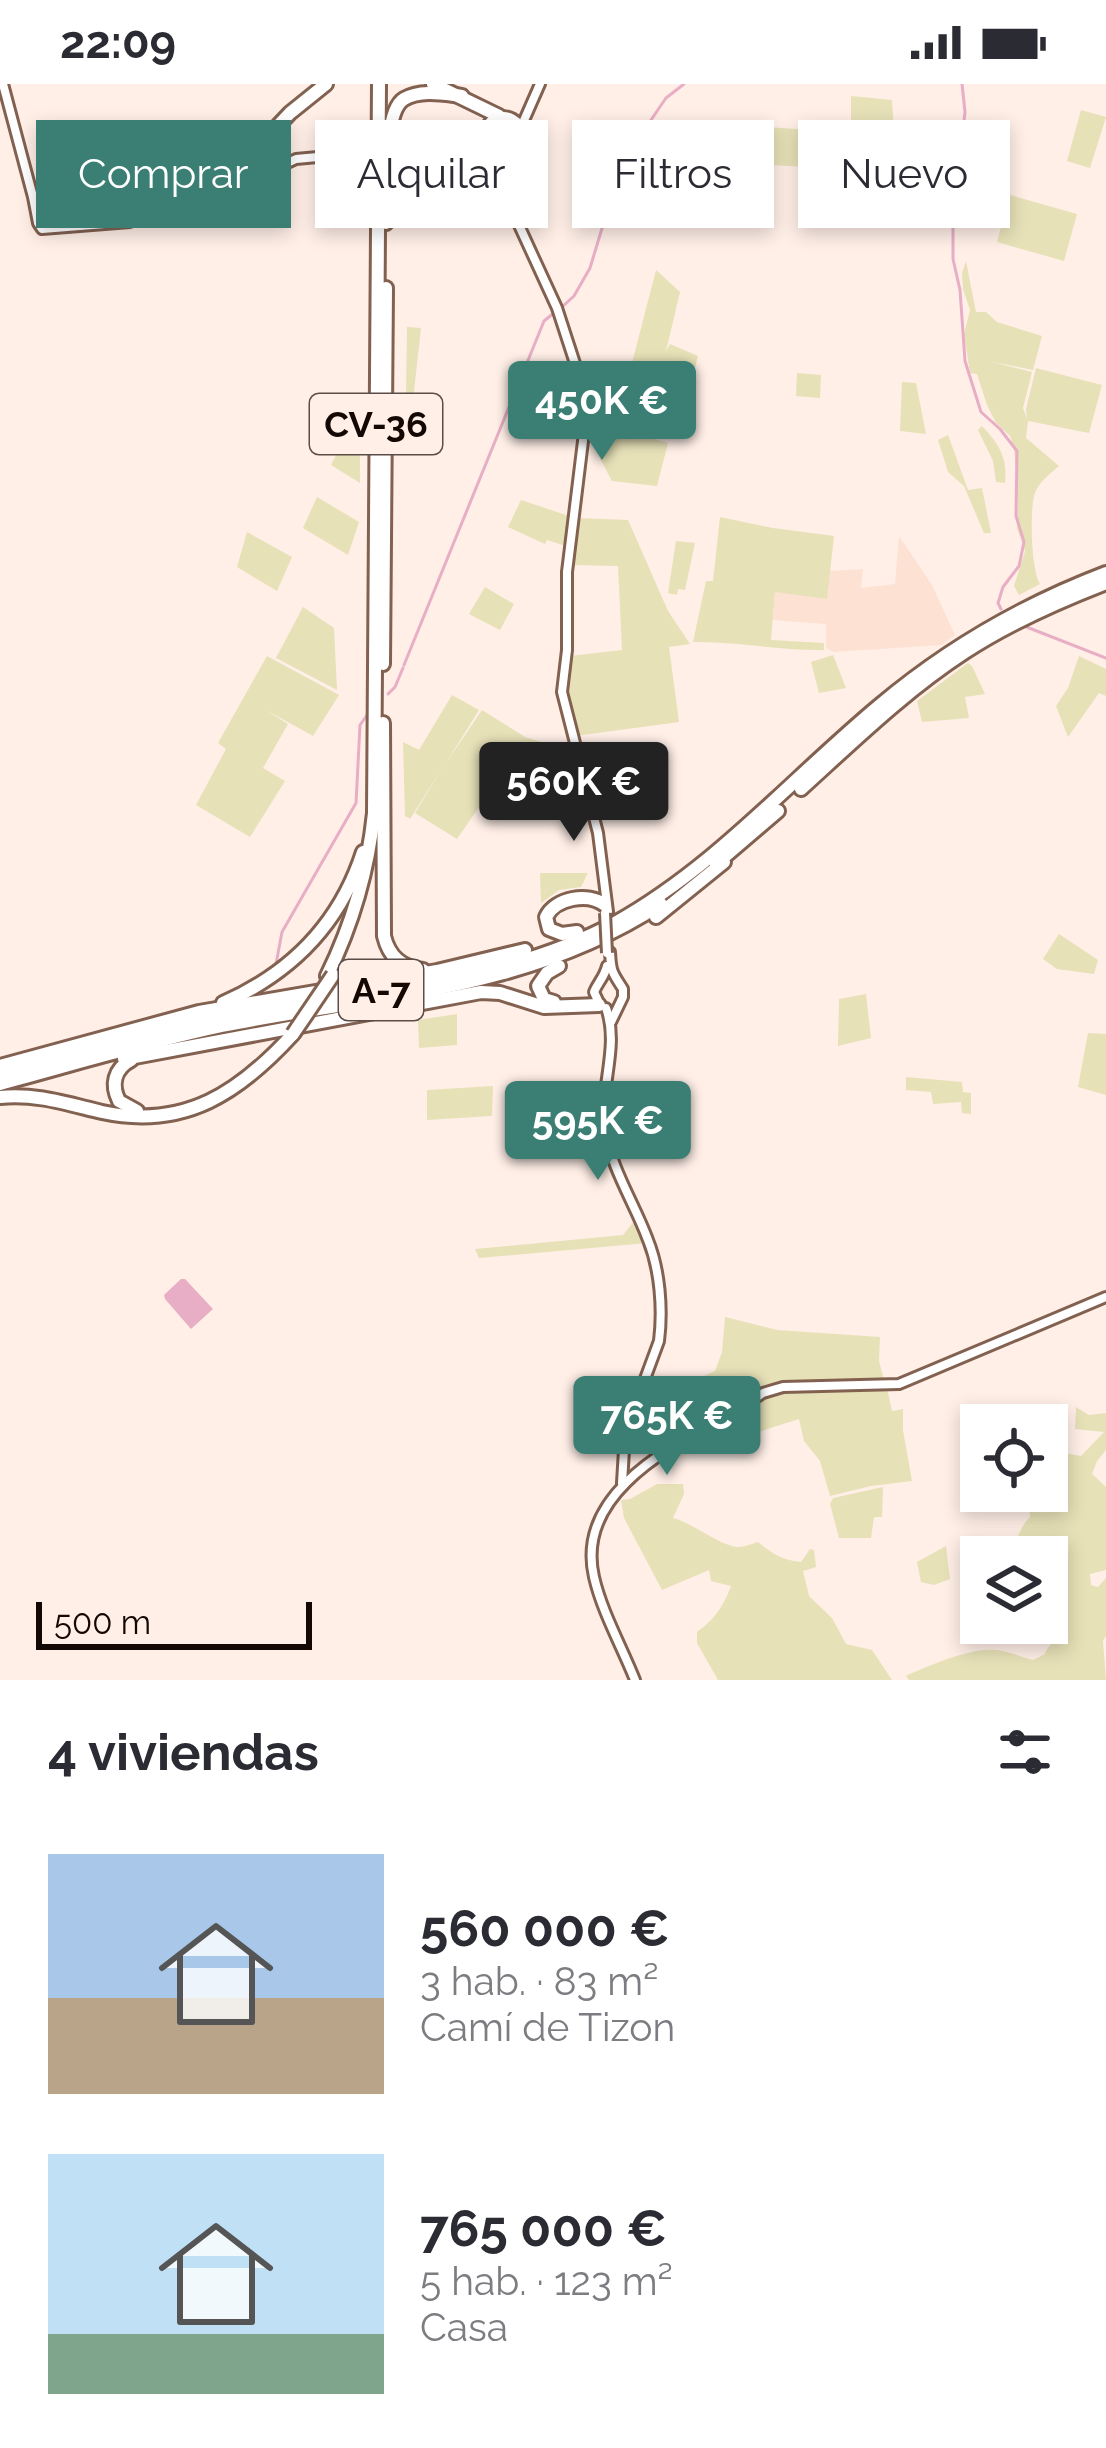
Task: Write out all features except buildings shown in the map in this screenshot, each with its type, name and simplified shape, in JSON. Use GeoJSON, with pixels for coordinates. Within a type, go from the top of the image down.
{"type":"FeatureCollection","features":[{"type":"Feature","properties":{"kind":"highway"},"geometry":{"type":"LineString","coordinates":[[283,120],[326,84]]}},
{"type":"Feature","properties":{"kind":"highway"},"geometry":{"type":"LineString","coordinates":[[368,84],[375,94],[376,112],[377,309]]}},
{"type":"Feature","properties":{"kind":"highway","name":"CV-36"},"geometry":{"type":"LineString","coordinates":[[374,763],[383,84]]}},
{"type":"Feature","properties":{"kind":"highway","name":"CV-36"},"geometry":{"type":"LineString","coordinates":[[383,84],[384,120]]}},
{"type":"Feature","properties":{"kind":"highway"},"geometry":{"type":"LineString","coordinates":[[434,84],[462,96],[494,119]]}},
{"type":"Feature","properties":{"kind":"highway"},"geometry":{"type":"LineString","coordinates":[[392,120],[395,108],[418,94],[462,96]]}},
{"type":"Feature","properties":{"kind":"highway","name":"CV-36"},"geometry":{"type":"LineString","coordinates":[[383,723],[386,228]]}},
{"type":"Feature","properties":{"kind":"highway","name":"A-7"},"geometry":{"type":"LineString","coordinates":[[0,1087],[205,1021],[431,981],[538,955],[610,925],[706,861],[926,668],[1106,573]]}},
{"type":"Feature","properties":{"kind":"highway","name":"A-7"},"geometry":{"type":"LineString","coordinates":[[1044,604],[1106,583]]}},
{"type":"Feature","properties":{"kind":"highway","name":"A-7"},"geometry":{"type":"LineString","coordinates":[[0,1087],[222,1026],[435,991],[542,963],[612,935],[729,854],[884,713],[974,641]]}},
{"type":"Feature","properties":{"kind":"highway"},"geometry":{"type":"LineString","coordinates":[[383,723],[384,936],[389,951],[404,966],[442,969]]}},
{"type":"Feature","properties":{"kind":"highway"},"geometry":{"type":"LineString","coordinates":[[0,1087],[107,1113],[159,1116],[214,1101],[254,1075],[290,1034],[330,975],[354,927],[375,855],[383,723]]}},
{"type":"Feature","properties":{"kind":"highway"},"geometry":{"type":"LineString","coordinates":[[330,975],[367,865],[374,763]]}},
{"type":"Feature","properties":{"kind":"highway"},"geometry":{"type":"LineString","coordinates":[[199,1012],[269,979],[329,921],[364,850],[374,763]]}},
{"type":"Feature","properties":{"kind":"highway"},"geometry":{"type":"LineString","coordinates":[[600,1002],[544,999],[539,993],[541,978],[657,917],[729,854]]}},
{"type":"Feature","properties":{"kind":"highway"},"geometry":{"type":"LineString","coordinates":[[0,1066],[199,1012],[442,969],[532,948],[625,909],[706,861]]}},
{"type":"Feature","properties":{"kind":"highway"},"geometry":{"type":"LineString","coordinates":[[577,932],[553,932],[546,921],[548,912],[555,905],[590,897],[606,910]]}},
{"type":"Feature","properties":{"kind":"highway"},"geometry":{"type":"LineString","coordinates":[[443,999],[560,966]]}},
{"type":"Feature","properties":{"kind":"highway"},"geometry":{"type":"LineString","coordinates":[[0,1087],[154,1052],[481,992],[544,1007],[600,1002]]}},
{"type":"Feature","properties":{"kind":"highway"},"geometry":{"type":"LineString","coordinates":[[154,1052],[125,1063],[117,1072],[116,1094],[129,1109],[158,1112],[210,1097],[250,1071],[290,1034]]}},
{"type":"Feature","properties":{"kind":"street"},"geometry":{"type":"LineString","coordinates":[[3,84],[36,216]]}},
{"type":"Feature","properties":{"kind":"street"},"geometry":{"type":"LineString","coordinates":[[524,120],[540,84]]}},
{"type":"Feature","properties":{"kind":"street"},"geometry":{"type":"LineString","coordinates":[[494,119],[531,102]]}},
{"type":"Feature","properties":{"kind":"street"},"geometry":{"type":"LineString","coordinates":[[291,157],[296,159]]}},
{"type":"Feature","properties":{"kind":"street"},"geometry":{"type":"LineString","coordinates":[[291,161],[315,157]]}},
{"type":"Feature","properties":{"kind":"street"},"geometry":{"type":"LineString","coordinates":[[518,228],[557,308],[586,409],[567,572],[562,692],[598,833],[609,980]]}},
{"type":"Feature","properties":{"kind":"street"},"geometry":{"type":"LineString","coordinates":[[609,980],[597,985],[611,1024]]}},
{"type":"Feature","properties":{"kind":"street"},"geometry":{"type":"LineString","coordinates":[[609,980],[623,989],[623,998],[611,1024],[604,1124],[611,1160],[650,1243],[658,1282],[659,1341],[625,1433],[622,1484]]}},
{"type":"Feature","properties":{"kind":"street"},"geometry":{"type":"LineString","coordinates":[[600,1002],[618,1005]]}},
{"type":"Feature","properties":{"kind":"street"},"geometry":{"type":"LineString","coordinates":[[635,1680],[593,1569],[595,1533],[610,1497],[622,1484],[708,1425],[775,1389],[899,1384],[1106,1297]]}},
{"type":"Feature","properties":{"kind":"street"},"geometry":{"type":"LineString","coordinates":[[646,1380],[651,1370],[660,1370]]}},
{"type":"Feature","properties":{"kind":"shaded area"},"geometry":{"type":"Polygon","coordinates":[[[851,96],[892,100],[893,120],[851,120],[851,96]]]}},
{"type":"Feature","properties":{"kind":"shaded area"},"geometry":{"type":"Polygon","coordinates":[[[1081,110],[1106,117],[1090,168],[1067,161],[1081,110]]]}},
{"type":"Feature","properties":{"kind":"shaded area"},"geometry":{"type":"Polygon","coordinates":[[[774,128],[798,129],[798,166],[774,165],[774,128]]]}},
{"type":"Feature","properties":{"kind":"shaded area"},"geometry":{"type":"Polygon","coordinates":[[[1010,195],[1077,214],[1064,261],[997,242],[1001,228],[1010,228],[1010,195]]]}},
{"type":"Feature","properties":{"kind":"shaded area"},"geometry":{"type":"Polygon","coordinates":[[[966,261],[976,312],[1042,336],[1033,370],[989,361],[1032,372],[1023,408],[1027,419],[1036,368],[1102,385],[1089,433],[1028,421],[1026,438],[1059,466],[1034,496],[1032,541],[1040,584],[1019,595],[1014,586],[1025,551],[1017,528],[1014,448],[987,405],[977,374],[970,373],[964,334],[970,310],[963,289],[966,261]]]}},
{"type":"Feature","properties":{"kind":"shaded area"},"geometry":{"type":"Polygon","coordinates":[[[656,270],[680,292],[666,351],[670,344],[698,356],[687,400],[659,392],[662,374],[631,367],[656,270]]]}},
{"type":"Feature","properties":{"kind":"shaded area"},"geometry":{"type":"Polygon","coordinates":[[[407,327],[421,328],[413,400],[406,397],[407,327]]]}},
{"type":"Feature","properties":{"kind":"shaded area"},"geometry":{"type":"Polygon","coordinates":[[[797,373],[821,375],[820,398],[796,396],[797,373]]]}},
{"type":"Feature","properties":{"kind":"shaded area"},"geometry":{"type":"Polygon","coordinates":[[[902,382],[916,383],[926,434],[900,431],[902,382]]]}},
{"type":"Feature","properties":{"kind":"shaded area"},"geometry":{"type":"Polygon","coordinates":[[[626,386],[652,393],[641,435],[668,443],[657,486],[612,481],[587,434],[589,406],[621,414],[626,386]]]}},
{"type":"Feature","properties":{"kind":"shaded area"},"geometry":{"type":"Polygon","coordinates":[[[982,426],[1001,452],[1005,483],[996,482],[993,461],[978,430],[982,426]]]}},
{"type":"Feature","properties":{"kind":"shaded area"},"geometry":{"type":"Polygon","coordinates":[[[948,435],[968,490],[982,488],[991,533],[984,533],[964,486],[948,472],[938,440],[948,435]]]}},
{"type":"Feature","properties":{"kind":"shaded area"},"geometry":{"type":"Polygon","coordinates":[[[344,439],[360,441],[360,483],[331,465],[344,439]]]}},
{"type":"Feature","properties":{"kind":"shaded area"},"geometry":{"type":"Polygon","coordinates":[[[317,497],[359,522],[348,555],[303,528],[317,497]]]}},
{"type":"Feature","properties":{"kind":"shaded area"},"geometry":{"type":"Polygon","coordinates":[[[521,500],[572,517],[569,547],[547,540],[545,544],[508,527],[521,500]]]}},
{"type":"Feature","properties":{"kind":"shaded area"},"geometry":{"type":"Polygon","coordinates":[[[720,517],[834,536],[827,599],[775,592],[771,640],[824,643],[824,650],[693,642],[706,581],[713,581],[720,517]]]}},
{"type":"Feature","properties":{"kind":"shaded area"},"geometry":{"type":"Polygon","coordinates":[[[577,518],[628,520],[668,611],[690,644],[669,647],[679,722],[575,736],[566,686],[570,656],[622,650],[618,566],[572,565],[577,518]]]}},
{"type":"Feature","properties":{"kind":"shaded area"},"geometry":{"type":"Polygon","coordinates":[[[247,532],[292,557],[277,591],[237,567],[247,532]]]}},
{"type":"Feature","properties":{"kind":"shaded area"},"geometry":{"type":"Polygon","coordinates":[[[899,536],[932,585],[955,635],[941,645],[834,652],[826,648],[826,624],[773,620],[775,591],[826,599],[830,571],[863,569],[861,588],[895,584],[899,536]]]}},
{"type":"Feature","properties":{"kind":"shaded area"},"geometry":{"type":"Polygon","coordinates":[[[676,541],[695,543],[685,590],[678,589],[677,595],[668,593],[676,541]]]}},
{"type":"Feature","properties":{"kind":"shaded area"},"geometry":{"type":"Polygon","coordinates":[[[485,587],[514,604],[500,630],[469,614],[485,587]]]}},
{"type":"Feature","properties":{"kind":"shaded area"},"geometry":{"type":"Polygon","coordinates":[[[303,607],[334,628],[337,690],[276,658],[303,607]]]}},
{"type":"Feature","properties":{"kind":"shaded area"},"geometry":{"type":"Polygon","coordinates":[[[833,655],[846,688],[819,693],[811,662],[833,655]]]}},
{"type":"Feature","properties":{"kind":"shaded area"},"geometry":{"type":"Polygon","coordinates":[[[267,656],[339,695],[313,736],[266,710],[288,724],[263,768],[285,781],[250,837],[196,805],[226,749],[218,743],[267,656]]]}},
{"type":"Feature","properties":{"kind":"shaded area"},"geometry":{"type":"Polygon","coordinates":[[[1079,656],[1106,669],[1106,696],[1099,693],[1068,737],[1056,706],[1079,656]]]}},
{"type":"Feature","properties":{"kind":"shaded area"},"geometry":{"type":"Polygon","coordinates":[[[968,663],[985,694],[965,697],[969,718],[922,722],[917,701],[968,663]]]}},
{"type":"Feature","properties":{"kind":"shaded area"},"geometry":{"type":"Polygon","coordinates":[[[452,695],[479,710],[446,763],[482,710],[525,737],[574,752],[581,813],[515,812],[525,780],[503,772],[457,839],[415,813],[443,767],[410,819],[405,816],[403,742],[419,750],[452,695]]]}},
{"type":"Feature","properties":{"kind":"shaded area"},"geometry":{"type":"Polygon","coordinates":[[[540,873],[588,873],[581,887],[559,890],[541,903],[540,873]]]}},
{"type":"Feature","properties":{"kind":"shaded area"},"geometry":{"type":"Polygon","coordinates":[[[1059,934],[1098,960],[1094,974],[1057,969],[1043,959],[1059,934]]]}},
{"type":"Feature","properties":{"kind":"shaded area"},"geometry":{"type":"Polygon","coordinates":[[[866,994],[871,1038],[838,1046],[839,999],[866,994]]]}},
{"type":"Feature","properties":{"kind":"shaded area"},"geometry":{"type":"Polygon","coordinates":[[[457,1014],[457,1045],[419,1048],[418,1020],[457,1014]]]}},
{"type":"Feature","properties":{"kind":"shaded area"},"geometry":{"type":"Polygon","coordinates":[[[1088,1033],[1106,1034],[1106,1095],[1078,1087],[1088,1033]]]}},
{"type":"Feature","properties":{"kind":"shaded area"},"geometry":{"type":"Polygon","coordinates":[[[906,1077],[962,1082],[963,1092],[971,1093],[971,1114],[962,1113],[961,1102],[933,1104],[931,1092],[906,1090],[906,1077]]]}},
{"type":"Feature","properties":{"kind":"shaded area"},"geometry":{"type":"Polygon","coordinates":[[[493,1086],[492,1116],[427,1120],[427,1090],[493,1086]]]}},
{"type":"Feature","properties":{"kind":"shaded area"},"geometry":{"type":"Polygon","coordinates":[[[635,1220],[647,1243],[479,1258],[475,1249],[623,1235],[635,1220]]]}},
{"type":"Feature","properties":{"kind":"shaded area"},"geometry":{"type":"Polygon","coordinates":[[[181,1279],[213,1309],[191,1329],[164,1295],[181,1279]]]}},
{"type":"Feature","properties":{"kind":"shaded area"},"geometry":{"type":"Polygon","coordinates":[[[725,1317],[777,1330],[880,1337],[885,1384],[779,1386],[739,1405],[703,1387],[704,1376],[715,1371],[722,1352],[725,1317]]]}},
{"type":"Feature","properties":{"kind":"shaded area"},"geometry":{"type":"Polygon","coordinates":[[[887,1388],[892,1411],[903,1409],[912,1481],[830,1496],[820,1461],[804,1441],[799,1419],[749,1435],[741,1411],[779,1390],[887,1388]]]}},
{"type":"Feature","properties":{"kind":"shaded area"},"geometry":{"type":"Polygon","coordinates":[[[1076,1407],[1089,1415],[1106,1413],[1106,1450],[1092,1474],[1106,1487],[1106,1570],[1090,1574],[1091,1585],[1098,1587],[1106,1578],[1106,1680],[909,1680],[906,1676],[973,1652],[999,1650],[1033,1660],[1052,1644],[1068,1644],[1068,1536],[1018,1536],[1030,1512],[1068,1512],[1068,1454],[1081,1456],[1104,1432],[1075,1429],[1076,1407]]]}},
{"type":"Feature","properties":{"kind":"shaded area"},"geometry":{"type":"Polygon","coordinates":[[[657,1484],[683,1484],[684,1494],[673,1518],[723,1543],[738,1547],[758,1542],[778,1556],[801,1562],[814,1550],[816,1567],[803,1571],[809,1596],[832,1618],[846,1644],[872,1650],[892,1680],[718,1680],[697,1643],[697,1632],[718,1612],[731,1586],[711,1581],[709,1570],[662,1590],[624,1518],[621,1500],[657,1484]]]}},
{"type":"Feature","properties":{"kind":"shaded area"},"geometry":{"type":"Polygon","coordinates":[[[883,1487],[882,1517],[874,1517],[871,1538],[839,1538],[830,1504],[833,1498],[883,1487]]]}},
{"type":"Feature","properties":{"kind":"shaded area"},"geometry":{"type":"Polygon","coordinates":[[[946,1546],[950,1579],[934,1585],[921,1582],[917,1562],[946,1546]]]}},
{"type":"Feature","properties":{"kind":"waterway"},"geometry":{"type":"LineString","coordinates":[[562,307],[590,268],[618,194],[623,161],[666,98],[684,84]]}},
{"type":"Feature","properties":{"kind":"waterway"},"geometry":{"type":"LineString","coordinates":[[962,84],[965,112],[953,259],[965,361],[981,412],[1017,451],[1016,516],[1024,542],[1019,566],[1003,587],[1001,609]]}},
{"type":"Feature","properties":{"kind":"waterway"},"geometry":{"type":"LineString","coordinates":[[404,665],[544,321],[555,312]]}},
{"type":"Feature","properties":{"kind":"waterway"},"geometry":{"type":"LineString","coordinates":[[1024,626],[1106,658]]}},
{"type":"Feature","properties":{"kind":"waterway"},"geometry":{"type":"LineString","coordinates":[[388,694],[403,668]]}},
{"type":"Feature","properties":{"kind":"waterway"},"geometry":{"type":"LineString","coordinates":[[276,964],[282,932],[356,803],[360,725],[370,711]]}}]}
